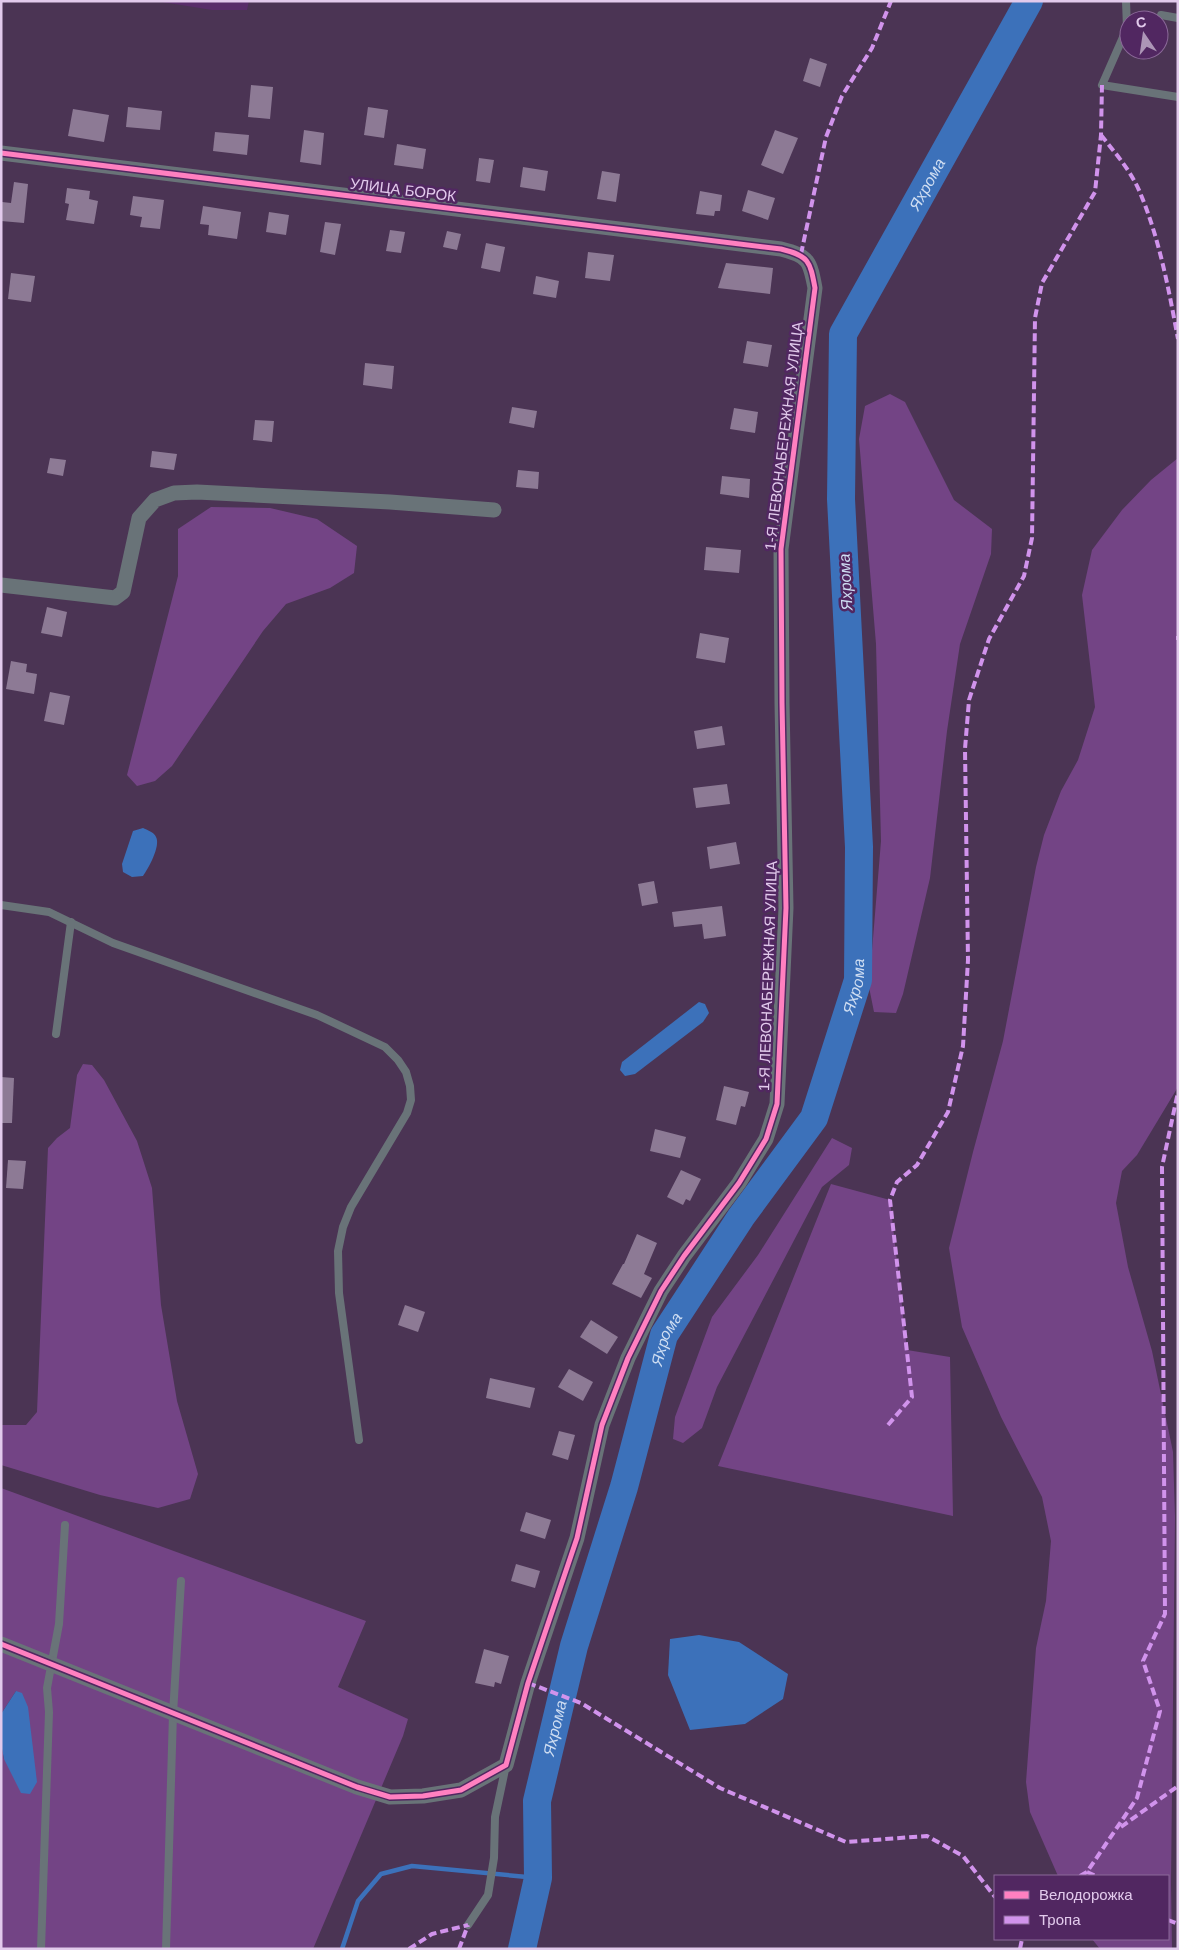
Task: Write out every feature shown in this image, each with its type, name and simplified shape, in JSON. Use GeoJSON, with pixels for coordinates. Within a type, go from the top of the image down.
{"type":"FeatureCollection","features":[{"type":"Feature","properties":{"kind":"street","name":"УЛИЦА БОРОК"},"geometry":{"type":"LineString","coordinates":[[1,153],[772,248],[800,254]]}},
{"type":"Feature","properties":{"kind":"street","name":"1-Я ЛЕВОНАБЕРЕЖНАЯ УЛИЦА"},"geometry":{"type":"LineString","coordinates":[[506,1765],[528,1683],[577,1538],[602,1424],[628,1358],[661,1291],[684,1256],[739,1183],[766,1139],[777,1104],[786,908],[781,549],[815,288],[811,268],[800,254]]}},
{"type":"Feature","properties":{"kind":"street"},"geometry":{"type":"LineString","coordinates":[[1,585],[115,598],[122,592],[139,518],[155,500],[174,493],[197,492],[390,502],[494,510]]}},
{"type":"Feature","properties":{"kind":"street"},"geometry":{"type":"LineString","coordinates":[[1,1644],[173,1714],[390,1797],[423,1796],[461,1790],[506,1765]]}},
{"type":"Feature","properties":{"kind":"lane"},"geometry":{"type":"LineString","coordinates":[[1126,1],[1127,28],[1102,85],[1178,97]]}},
{"type":"Feature","properties":{"kind":"lane"},"geometry":{"type":"LineString","coordinates":[[1,905],[49,912],[114,943],[317,1015],[385,1047],[398,1060],[406,1072],[410,1086],[411,1100],[407,1113],[351,1207],[338,1250],[339,1293],[359,1440]]}},
{"type":"Feature","properties":{"kind":"lane"},"geometry":{"type":"LineString","coordinates":[[56,1034],[71,922]]}},
{"type":"Feature","properties":{"kind":"lane"},"geometry":{"type":"LineString","coordinates":[[41,1949],[49,1712],[46,1688],[59,1624],[65,1525]]}},
{"type":"Feature","properties":{"kind":"lane"},"geometry":{"type":"LineString","coordinates":[[166,1949],[173,1714],[181,1581]]}},
{"type":"Feature","properties":{"kind":"lane"},"geometry":{"type":"LineString","coordinates":[[468,1925],[488,1895],[494,1858],[495,1817],[506,1765]]}},
{"type":"Feature","properties":{"kind":"shaded area"},"geometry":{"type":"Polygon","coordinates":[[[156,1],[249,1],[247,10],[212,10],[156,1]]]}},
{"type":"Feature","properties":{"kind":"shaded area"},"geometry":{"type":"Polygon","coordinates":[[[890,394],[905,402],[954,500],[992,529],[991,554],[960,644],[947,731],[930,878],[903,994],[896,1013],[874,1012],[869,987],[881,841],[876,644],[859,439],[865,406],[890,394]]]}},
{"type":"Feature","properties":{"kind":"shaded area"},"geometry":{"type":"Polygon","coordinates":[[[1178,458],[1178,1087],[1137,1155],[1122,1171],[1116,1203],[1128,1267],[1152,1351],[1173,1452],[1175,1517],[1172,1949],[1100,1949],[1093,1940],[1169,1940],[1169,1875],[1058,1875],[1030,1812],[1026,1782],[1036,1648],[1046,1601],[1051,1541],[1042,1497],[1001,1417],[962,1327],[949,1248],[1003,1041],[1036,867],[1044,835],[1061,791],[1078,760],[1095,707],[1082,595],[1092,550],[1122,510],[1151,480],[1178,458]]]}},
{"type":"Feature","properties":{"kind":"shaded area"},"geometry":{"type":"Polygon","coordinates":[[[211,507],[270,508],[317,519],[357,546],[354,573],[330,588],[286,604],[263,631],[172,766],[155,781],[137,786],[127,775],[178,576],[178,529],[211,507]]]}},
{"type":"Feature","properties":{"kind":"shaded area"},"geometry":{"type":"Polygon","coordinates":[[[83,1064],[92,1065],[104,1080],[137,1141],[152,1188],[161,1305],[177,1401],[198,1474],[190,1499],[158,1508],[100,1495],[1,1465],[1,1425],[26,1425],[37,1412],[48,1148],[70,1128],[77,1075],[83,1064]]]}},
{"type":"Feature","properties":{"kind":"shaded area"},"geometry":{"type":"Polygon","coordinates":[[[832,1138],[852,1148],[849,1165],[822,1187],[717,1387],[702,1428],[683,1443],[673,1439],[675,1417],[712,1317],[758,1255],[832,1138]]]}},
{"type":"Feature","properties":{"kind":"shaded area"},"geometry":{"type":"Polygon","coordinates":[[[831,1184],[890,1200],[907,1350],[950,1357],[953,1516],[718,1466],[831,1184]]]}},
{"type":"Feature","properties":{"kind":"shaded area"},"geometry":{"type":"Polygon","coordinates":[[[1,1488],[366,1621],[338,1687],[408,1719],[403,1736],[313,1949],[1,1949],[1,1744],[4,1759],[16,1691],[1,1714],[1,1488]]]}},
{"type":"Feature","properties":{"kind":"water"},"geometry":{"type":"Polygon","coordinates":[[[143,828],[155,835],[157,846],[143,876],[132,877],[123,872],[122,864],[133,831],[143,828]]]}},
{"type":"Feature","properties":{"kind":"water"},"geometry":{"type":"Polygon","coordinates":[[[699,1002],[705,1004],[709,1013],[703,1022],[635,1074],[625,1076],[620,1070],[622,1062],[699,1002]]]}},
{"type":"Feature","properties":{"kind":"water"},"geometry":{"type":"Polygon","coordinates":[[[699,1635],[739,1642],[788,1674],[783,1699],[745,1724],[690,1730],[668,1675],[670,1639],[699,1635]]]}},
{"type":"Feature","properties":{"kind":"water"},"geometry":{"type":"Polygon","coordinates":[[[16,1691],[22,1693],[28,1707],[37,1782],[30,1794],[21,1793],[4,1759],[1,1744],[1,1714],[16,1691]]]}},
{"type":"Feature","properties":{"kind":"building"},"geometry":{"type":"Polygon","coordinates":[[[810,58],[827,64],[820,87],[803,81],[810,58]]]}},
{"type":"Feature","properties":{"kind":"building"},"geometry":{"type":"Polygon","coordinates":[[[251,85],[273,87],[270,119],[248,117],[251,85]]]}},
{"type":"Feature","properties":{"kind":"building"},"geometry":{"type":"Polygon","coordinates":[[[128,107],[162,111],[160,130],[126,127],[128,107]]]}},
{"type":"Feature","properties":{"kind":"building"},"geometry":{"type":"Polygon","coordinates":[[[368,107],[388,110],[384,138],[364,135],[368,107]]]}},
{"type":"Feature","properties":{"kind":"building"},"geometry":{"type":"Polygon","coordinates":[[[73,109],[109,115],[104,142],[68,136],[73,109]]]}},
{"type":"Feature","properties":{"kind":"building"},"geometry":{"type":"Polygon","coordinates":[[[304,130],[324,133],[321,165],[300,162],[304,130]]]}},
{"type":"Feature","properties":{"kind":"building"},"geometry":{"type":"Polygon","coordinates":[[[775,130],[798,138],[783,174],[761,165],[775,130]]]}},
{"type":"Feature","properties":{"kind":"building"},"geometry":{"type":"Polygon","coordinates":[[[215,132],[249,135],[247,155],[213,151],[215,132]]]}},
{"type":"Feature","properties":{"kind":"building"},"geometry":{"type":"Polygon","coordinates":[[[397,144],[426,149],[423,169],[394,165],[397,144]]]}},
{"type":"Feature","properties":{"kind":"building"},"geometry":{"type":"Polygon","coordinates":[[[479,158],[494,160],[490,183],[476,181],[479,158]]]}},
{"type":"Feature","properties":{"kind":"building"},"geometry":{"type":"Polygon","coordinates":[[[523,167],[548,171],[545,191],[520,187],[523,167]]]}},
{"type":"Feature","properties":{"kind":"building"},"geometry":{"type":"Polygon","coordinates":[[[602,171],[620,174],[616,202],[597,199],[602,171]]]}},
{"type":"Feature","properties":{"kind":"building"},"geometry":{"type":"Polygon","coordinates":[[[14,182],[28,184],[24,223],[1,221],[2,202],[11,203],[14,182]]]}},
{"type":"Feature","properties":{"kind":"building"},"geometry":{"type":"Polygon","coordinates":[[[67,188],[90,191],[89,199],[98,201],[94,224],[66,220],[69,204],[65,203],[67,188]]]}},
{"type":"Feature","properties":{"kind":"building"},"geometry":{"type":"Polygon","coordinates":[[[748,190],[775,198],[768,220],[742,211],[748,190]]]}},
{"type":"Feature","properties":{"kind":"building"},"geometry":{"type":"Polygon","coordinates":[[[700,191],[722,195],[720,211],[715,211],[714,216],[696,214],[700,191]]]}},
{"type":"Feature","properties":{"kind":"building"},"geometry":{"type":"Polygon","coordinates":[[[133,196],[164,200],[160,229],[140,227],[142,217],[130,215],[133,196]]]}},
{"type":"Feature","properties":{"kind":"building"},"geometry":{"type":"Polygon","coordinates":[[[203,206],[241,212],[237,239],[208,235],[209,225],[200,224],[203,206]]]}},
{"type":"Feature","properties":{"kind":"building"},"geometry":{"type":"Polygon","coordinates":[[[269,212],[289,215],[286,235],[266,232],[269,212]]]}},
{"type":"Feature","properties":{"kind":"building"},"geometry":{"type":"Polygon","coordinates":[[[325,222],[341,224],[335,255],[320,252],[325,222]]]}},
{"type":"Feature","properties":{"kind":"building"},"geometry":{"type":"Polygon","coordinates":[[[390,230],[405,232],[401,253],[386,251],[390,230]]]}},
{"type":"Feature","properties":{"kind":"building"},"geometry":{"type":"Polygon","coordinates":[[[447,231],[461,234],[457,250],[443,247],[447,231]]]}},
{"type":"Feature","properties":{"kind":"building"},"geometry":{"type":"Polygon","coordinates":[[[486,243],[505,247],[500,272],[481,268],[486,243]]]}},
{"type":"Feature","properties":{"kind":"building"},"geometry":{"type":"Polygon","coordinates":[[[588,252],[614,255],[610,281],[585,278],[588,252]]]}},
{"type":"Feature","properties":{"kind":"building"},"geometry":{"type":"Polygon","coordinates":[[[726,263],[773,268],[770,294],[718,288],[726,263]]]}},
{"type":"Feature","properties":{"kind":"building"},"geometry":{"type":"Polygon","coordinates":[[[11,273],[35,276],[31,302],[8,299],[11,273]]]}},
{"type":"Feature","properties":{"kind":"building"},"geometry":{"type":"Polygon","coordinates":[[[536,276],[559,281],[556,298],[533,294],[536,276]]]}},
{"type":"Feature","properties":{"kind":"building"},"geometry":{"type":"Polygon","coordinates":[[[747,341],[772,345],[768,367],[743,363],[747,341]]]}},
{"type":"Feature","properties":{"kind":"building"},"geometry":{"type":"Polygon","coordinates":[[[365,363],[394,366],[392,389],[363,385],[365,363]]]}},
{"type":"Feature","properties":{"kind":"building"},"geometry":{"type":"Polygon","coordinates":[[[512,407],[537,411],[534,428],[509,423],[512,407]]]}},
{"type":"Feature","properties":{"kind":"building"},"geometry":{"type":"Polygon","coordinates":[[[734,408],[758,412],[755,433],[730,429],[734,408]]]}},
{"type":"Feature","properties":{"kind":"building"},"geometry":{"type":"Polygon","coordinates":[[[255,420],[274,421],[272,442],[253,440],[255,420]]]}},
{"type":"Feature","properties":{"kind":"building"},"geometry":{"type":"Polygon","coordinates":[[[152,451],[177,454],[174,470],[150,467],[152,451]]]}},
{"type":"Feature","properties":{"kind":"building"},"geometry":{"type":"Polygon","coordinates":[[[50,458],[66,460],[63,476],[47,473],[50,458]]]}},
{"type":"Feature","properties":{"kind":"building"},"geometry":{"type":"Polygon","coordinates":[[[518,470],[539,472],[538,489],[516,487],[518,470]]]}},
{"type":"Feature","properties":{"kind":"building"},"geometry":{"type":"Polygon","coordinates":[[[722,476],[750,479],[749,498],[720,494],[722,476]]]}},
{"type":"Feature","properties":{"kind":"building"},"geometry":{"type":"Polygon","coordinates":[[[706,547],[741,550],[739,573],[704,570],[706,547]]]}},
{"type":"Feature","properties":{"kind":"building"},"geometry":{"type":"Polygon","coordinates":[[[47,607],[67,612],[62,637],[41,633],[47,607]]]}},
{"type":"Feature","properties":{"kind":"building"},"geometry":{"type":"Polygon","coordinates":[[[700,633],[729,638],[725,663],[696,658],[700,633]]]}},
{"type":"Feature","properties":{"kind":"building"},"geometry":{"type":"Polygon","coordinates":[[[11,661],[27,664],[26,672],[37,674],[34,694],[6,689],[11,661]]]}},
{"type":"Feature","properties":{"kind":"building"},"geometry":{"type":"Polygon","coordinates":[[[50,692],[70,696],[64,725],[44,721],[50,692]]]}},
{"type":"Feature","properties":{"kind":"building"},"geometry":{"type":"Polygon","coordinates":[[[722,726],[725,745],[697,749],[694,731],[722,726]]]}},
{"type":"Feature","properties":{"kind":"building"},"geometry":{"type":"Polygon","coordinates":[[[727,784],[730,804],[696,808],[693,788],[727,784]]]}},
{"type":"Feature","properties":{"kind":"building"},"geometry":{"type":"Polygon","coordinates":[[[736,842],[740,864],[710,869],[707,847],[736,842]]]}},
{"type":"Feature","properties":{"kind":"building"},"geometry":{"type":"Polygon","coordinates":[[[654,881],[658,903],[642,906],[638,884],[654,881]]]}},
{"type":"Feature","properties":{"kind":"building"},"geometry":{"type":"Polygon","coordinates":[[[722,906],[726,936],[704,939],[702,924],[674,927],[672,912],[722,906]]]}},
{"type":"Feature","properties":{"kind":"building"},"geometry":{"type":"Polygon","coordinates":[[[1,1077],[14,1078],[12,1123],[1,1123],[1,1077]]]}},
{"type":"Feature","properties":{"kind":"building"},"geometry":{"type":"Polygon","coordinates":[[[724,1086],[749,1092],[745,1107],[741,1106],[736,1125],[716,1120],[724,1086]]]}},
{"type":"Feature","properties":{"kind":"building"},"geometry":{"type":"Polygon","coordinates":[[[655,1129],[686,1137],[680,1158],[650,1151],[655,1129]]]}},
{"type":"Feature","properties":{"kind":"building"},"geometry":{"type":"Polygon","coordinates":[[[8,1160],[26,1161],[23,1189],[6,1188],[8,1160]]]}},
{"type":"Feature","properties":{"kind":"building"},"geometry":{"type":"Polygon","coordinates":[[[681,1170],[701,1179],[690,1201],[686,1199],[683,1205],[667,1197],[681,1170]]]}},
{"type":"Feature","properties":{"kind":"building"},"geometry":{"type":"Polygon","coordinates":[[[637,1234],[657,1243],[644,1274],[652,1278],[641,1298],[612,1284],[624,1264],[637,1234]]]}},
{"type":"Feature","properties":{"kind":"building"},"geometry":{"type":"Polygon","coordinates":[[[405,1305],[425,1312],[418,1332],[398,1325],[405,1305]]]}},
{"type":"Feature","properties":{"kind":"building"},"geometry":{"type":"Polygon","coordinates":[[[591,1320],[618,1337],[607,1354],[580,1337],[591,1320]]]}},
{"type":"Feature","properties":{"kind":"building"},"geometry":{"type":"Polygon","coordinates":[[[569,1369],[593,1382],[583,1401],[558,1387],[569,1369]]]}},
{"type":"Feature","properties":{"kind":"building"},"geometry":{"type":"Polygon","coordinates":[[[490,1378],[535,1388],[530,1408],[486,1398],[490,1378]]]}},
{"type":"Feature","properties":{"kind":"building"},"geometry":{"type":"Polygon","coordinates":[[[559,1431],[575,1435],[568,1460],[552,1455],[559,1431]]]}},
{"type":"Feature","properties":{"kind":"building"},"geometry":{"type":"Polygon","coordinates":[[[526,1512],[551,1520],[545,1539],[520,1531],[526,1512]]]}},
{"type":"Feature","properties":{"kind":"building"},"geometry":{"type":"Polygon","coordinates":[[[516,1564],[540,1571],[535,1588],[511,1581],[516,1564]]]}},
{"type":"Feature","properties":{"kind":"building"},"geometry":{"type":"Polygon","coordinates":[[[484,1649],[509,1656],[501,1684],[495,1682],[494,1687],[475,1683],[484,1649]]]}},
{"type":"Feature","properties":{"kind":"waterway","name":"Яхрома"},"geometry":{"type":"LineString","coordinates":[[522,1949],[538,1878],[537,1801],[574,1646],[624,1487],[664,1335],[741,1217],[814,1118],[858,980],[859,847],[841,499],[843,334],[1029,1]]}},
{"type":"Feature","properties":{"kind":"waterway"},"geometry":{"type":"LineString","coordinates":[[342,1949],[358,1901],[381,1874],[412,1866],[538,1878]]}},
{"type":"Feature","properties":{"kind":"marked path"},"geometry":{"type":"LineString","coordinates":[[801,254],[826,137],[842,96],[872,48],[891,1]]}},
{"type":"Feature","properties":{"kind":"marked path"},"geometry":{"type":"LineString","coordinates":[[888,1425],[912,1397],[890,1200],[897,1182],[917,1165],[948,1112],[963,1046],[968,960],[965,749],[969,700],[989,639],[1024,576],[1032,538],[1035,318],[1042,283],[1095,192],[1101,135],[1102,85]]}},
{"type":"Feature","properties":{"kind":"marked path"},"geometry":{"type":"LineString","coordinates":[[1101,135],[1133,179],[1148,212],[1163,266],[1178,339]]}},
{"type":"Feature","properties":{"kind":"marked path"},"geometry":{"type":"LineString","coordinates":[[1082,1875],[1087,1872],[1137,1798],[1160,1711],[1143,1661],[1165,1614],[1162,1167],[1178,1092]]}},
{"type":"Feature","properties":{"kind":"marked path"},"geometry":{"type":"LineString","coordinates":[[528,1683],[581,1703],[720,1788],[846,1842],[927,1836],[963,1856],[994,1896]]}},
{"type":"Feature","properties":{"kind":"marked path"},"geometry":{"type":"LineString","coordinates":[[1121,1827],[1178,1786]]}},
{"type":"Feature","properties":{"kind":"marked path"},"geometry":{"type":"LineString","coordinates":[[1087,1872],[1094,1875]]}},
{"type":"Feature","properties":{"kind":"marked path"},"geometry":{"type":"LineString","coordinates":[[1169,1920],[1178,1924]]}},
{"type":"Feature","properties":{"kind":"marked path"},"geometry":{"type":"LineString","coordinates":[[409,1949],[432,1934],[468,1925]]}},
{"type":"Feature","properties":{"kind":"marked path"},"geometry":{"type":"LineString","coordinates":[[459,1949],[468,1925]]}},
{"type":"Feature","properties":{"kind":"marked path"},"geometry":{"type":"LineString","coordinates":[[1020,1949],[1022,1940]]}},
{"type":"Feature","properties":{"kind":"cycle path"},"geometry":{"type":"LineString","coordinates":[[1,153],[781,249],[797,254],[807,261],[812,272],[815,288],[781,549],[786,908],[777,1104],[766,1139],[739,1183],[684,1256],[661,1291],[628,1358],[602,1425],[577,1538],[528,1683],[506,1765],[461,1790],[423,1796],[390,1797],[357,1787],[1,1644]]}}]}
